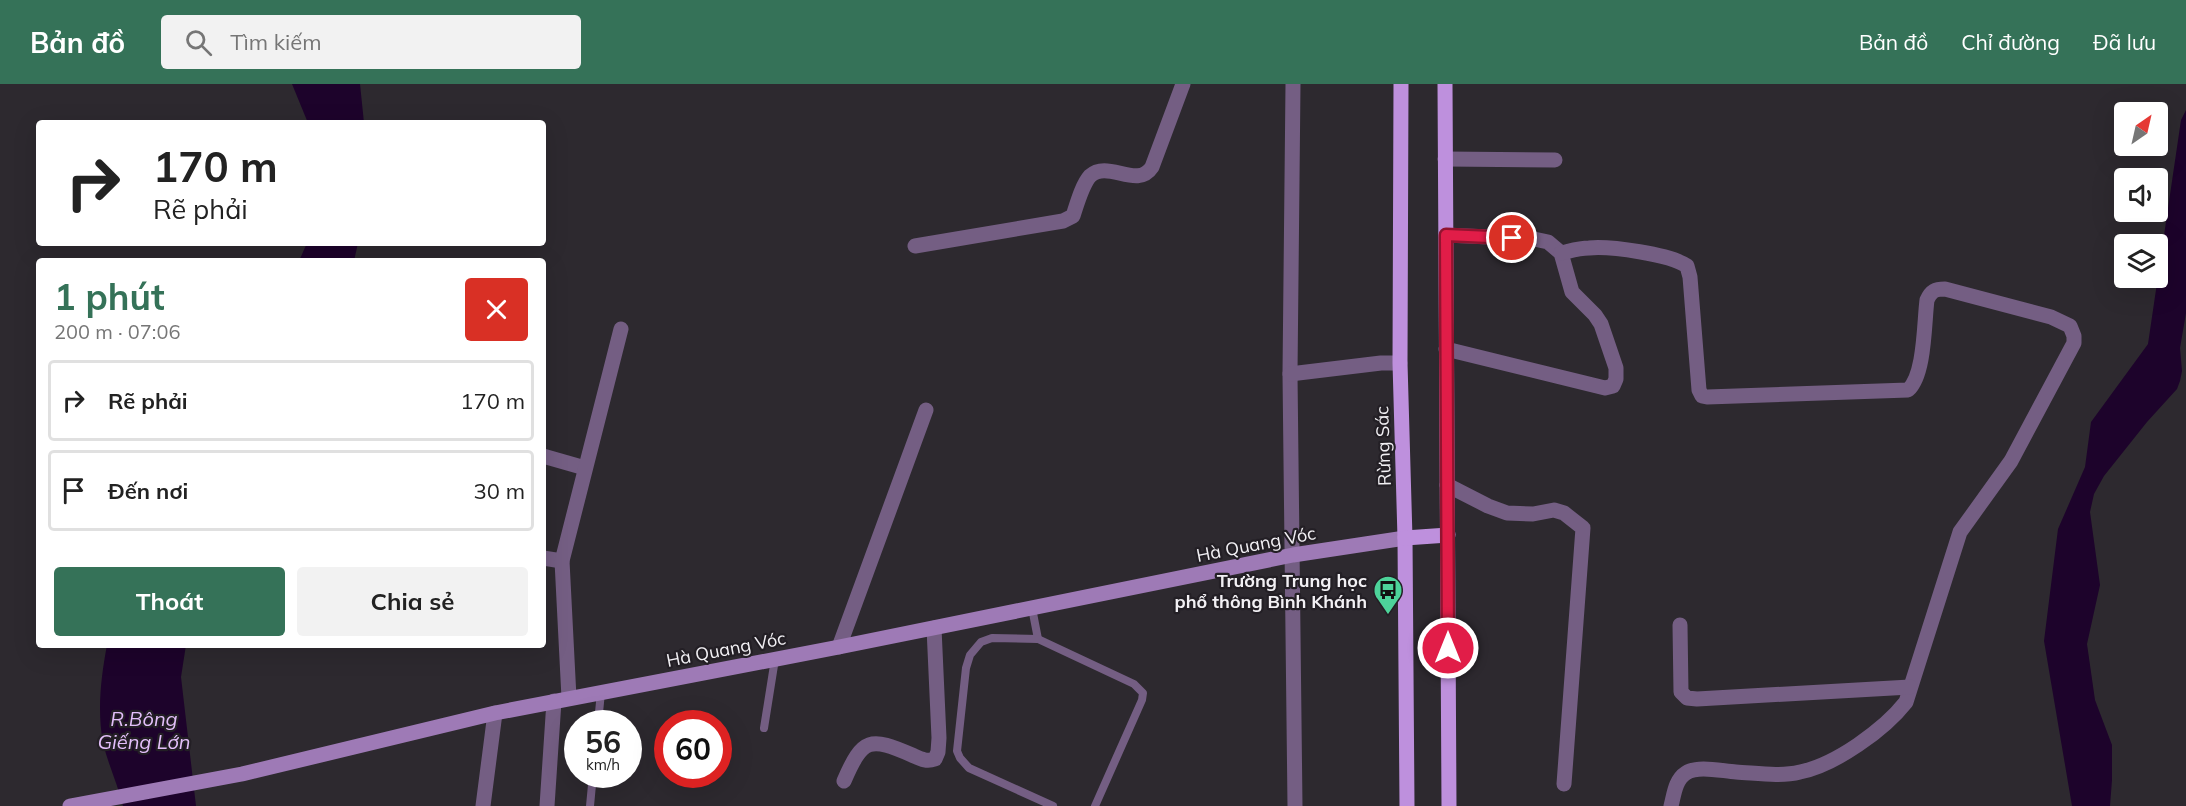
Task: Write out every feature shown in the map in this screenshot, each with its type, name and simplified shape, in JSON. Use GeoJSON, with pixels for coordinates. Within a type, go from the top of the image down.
{"type":"FeatureCollection","features":[{"type":"Feature","properties":{"kind":"main road","name":"Rừng Sác"},"geometry":{"type":"LineString","coordinates":[[1401,84],[1398,539],[1407,806]]}},
{"type":"Feature","properties":{"kind":"main road"},"geometry":{"type":"LineString","coordinates":[[1445,84],[1449,806]]}},
{"type":"Feature","properties":{"kind":"main road"},"geometry":{"type":"LineString","coordinates":[[1398,539],[1448,535]]}},
{"type":"Feature","properties":{"kind":"street"},"geometry":{"type":"LineString","coordinates":[[915,246],[1063,221],[1073,216],[1088,178],[1100,170],[1132,176],[1143,176],[1148,173],[1183,84]]}},
{"type":"Feature","properties":{"kind":"street"},"geometry":{"type":"LineString","coordinates":[[1293,84],[1290,374],[1295,806]]}},
{"type":"Feature","properties":{"kind":"street"},"geometry":{"type":"LineString","coordinates":[[1445,159],[1555,160]]}},
{"type":"Feature","properties":{"kind":"street"},"geometry":{"type":"LineString","coordinates":[[1446,235],[1534,239],[1555,246],[1561,253],[1572,292],[1601,324],[1616,368],[1616,379],[1613,386],[1605,388],[1446,349]]}},
{"type":"Feature","properties":{"kind":"street"},"geometry":{"type":"LineString","coordinates":[[1561,253],[1604,248],[1674,259],[1687,266],[1690,277],[1699,390],[1702,396],[1707,397],[1908,390],[1913,385],[1918,371],[1927,300],[1930,293],[1936,289],[1945,289],[2051,316],[2070,326],[2074,336],[2074,343],[2016,453],[1960,532],[1905,702],[1897,713],[1838,758],[1798,773],[1765,774],[1699,770],[1687,772],[1678,780],[1671,806]]}},
{"type":"Feature","properties":{"kind":"street"},"geometry":{"type":"LineString","coordinates":[[547,806],[562,700],[562,561],[621,329]]}},
{"type":"Feature","properties":{"kind":"street"},"geometry":{"type":"LineString","coordinates":[[1290,374],[1381,363],[1400,363]]}},
{"type":"Feature","properties":{"kind":"street"},"geometry":{"type":"LineString","coordinates":[[839,647],[926,410]]}},
{"type":"Feature","properties":{"kind":"street"},"geometry":{"type":"LineString","coordinates":[[546,457],[585,468]]}},
{"type":"Feature","properties":{"kind":"street"},"geometry":{"type":"LineString","coordinates":[[1447,485],[1507,513],[1533,514],[1554,510],[1564,513],[1583,528],[1564,784]]}},
{"type":"Feature","properties":{"kind":"street","name":"Hà Quang Vóc"},"geometry":{"type":"LineString","coordinates":[[70,806],[242,774],[495,713],[839,647],[1293,555],[1398,539]]}},
{"type":"Feature","properties":{"kind":"street"},"geometry":{"type":"LineString","coordinates":[[546,558],[562,561]]}},
{"type":"Feature","properties":{"kind":"street"},"geometry":{"type":"LineString","coordinates":[[1680,625],[1681,692],[1687,698],[1910,687]]}},
{"type":"Feature","properties":{"kind":"street"},"geometry":{"type":"LineString","coordinates":[[844,781],[862,747],[871,743],[889,745],[927,761],[935,759],[939,738],[934,628]]}},
{"type":"Feature","properties":{"kind":"street"},"geometry":{"type":"LineString","coordinates":[[483,806],[495,713]]}},
{"type":"Feature","properties":{"kind":"lane"},"geometry":{"type":"LineString","coordinates":[[1032,608],[1038,639]]}},
{"type":"Feature","properties":{"kind":"lane"},"geometry":{"type":"LineString","coordinates":[[1053,806],[969,768],[960,758],[957,751],[966,668],[970,655],[981,642],[992,638],[1038,639],[1118,675],[1134,684],[1143,693],[1142,700],[1095,806]]}},
{"type":"Feature","properties":{"kind":"lane"},"geometry":{"type":"LineString","coordinates":[[764,728],[775,659]]}},
{"type":"Feature","properties":{"kind":"lane"},"geometry":{"type":"LineString","coordinates":[[599,710],[601,692]]}},
{"type":"Feature","properties":{"kind":"lane"},"geometry":{"type":"LineString","coordinates":[[590,806],[592,788]]}},
{"type":"Feature","properties":{"kind":"water"},"geometry":{"type":"Polygon","coordinates":[[[292,84],[360,84],[364,120],[307,120],[292,84]]]}},
{"type":"Feature","properties":{"kind":"water"},"geometry":{"type":"Polygon","coordinates":[[[2186,110],[2186,313],[2180,348],[2182,371],[2177,389],[2104,476],[2094,494],[2090,512],[2100,585],[2087,644],[2095,700],[2112,745],[2112,780],[2110,806],[2072,806],[2044,641],[2058,529],[2085,467],[2091,422],[2148,344],[2156,288],[2168,288],[2168,234],[2164,234],[2166,222],[2168,222],[2181,120],[2186,110]]]}},
{"type":"Feature","properties":{"kind":"water"},"geometry":{"type":"Polygon","coordinates":[[[306,246],[357,246],[355,258],[300,258],[306,246]]]}},
{"type":"Feature","properties":{"kind":"water","name":"R.Bông Giếng Lớn"},"geometry":{"type":"Polygon","coordinates":[[[106,648],[186,648],[181,677],[196,806],[123,806],[101,731],[100,694],[106,648]]]}},
{"type":"Feature","properties":{"kind":"place","name":"Trường Trung học phổ thông Bình Khánh"},"geometry":{"type":"Point","coordinates":[1388,616]}},
{"type":"Feature","properties":{"kind":"route"},"geometry":{"type":"LineString","coordinates":[[1448,648],[1446,235],[1512,238]]}}]}
